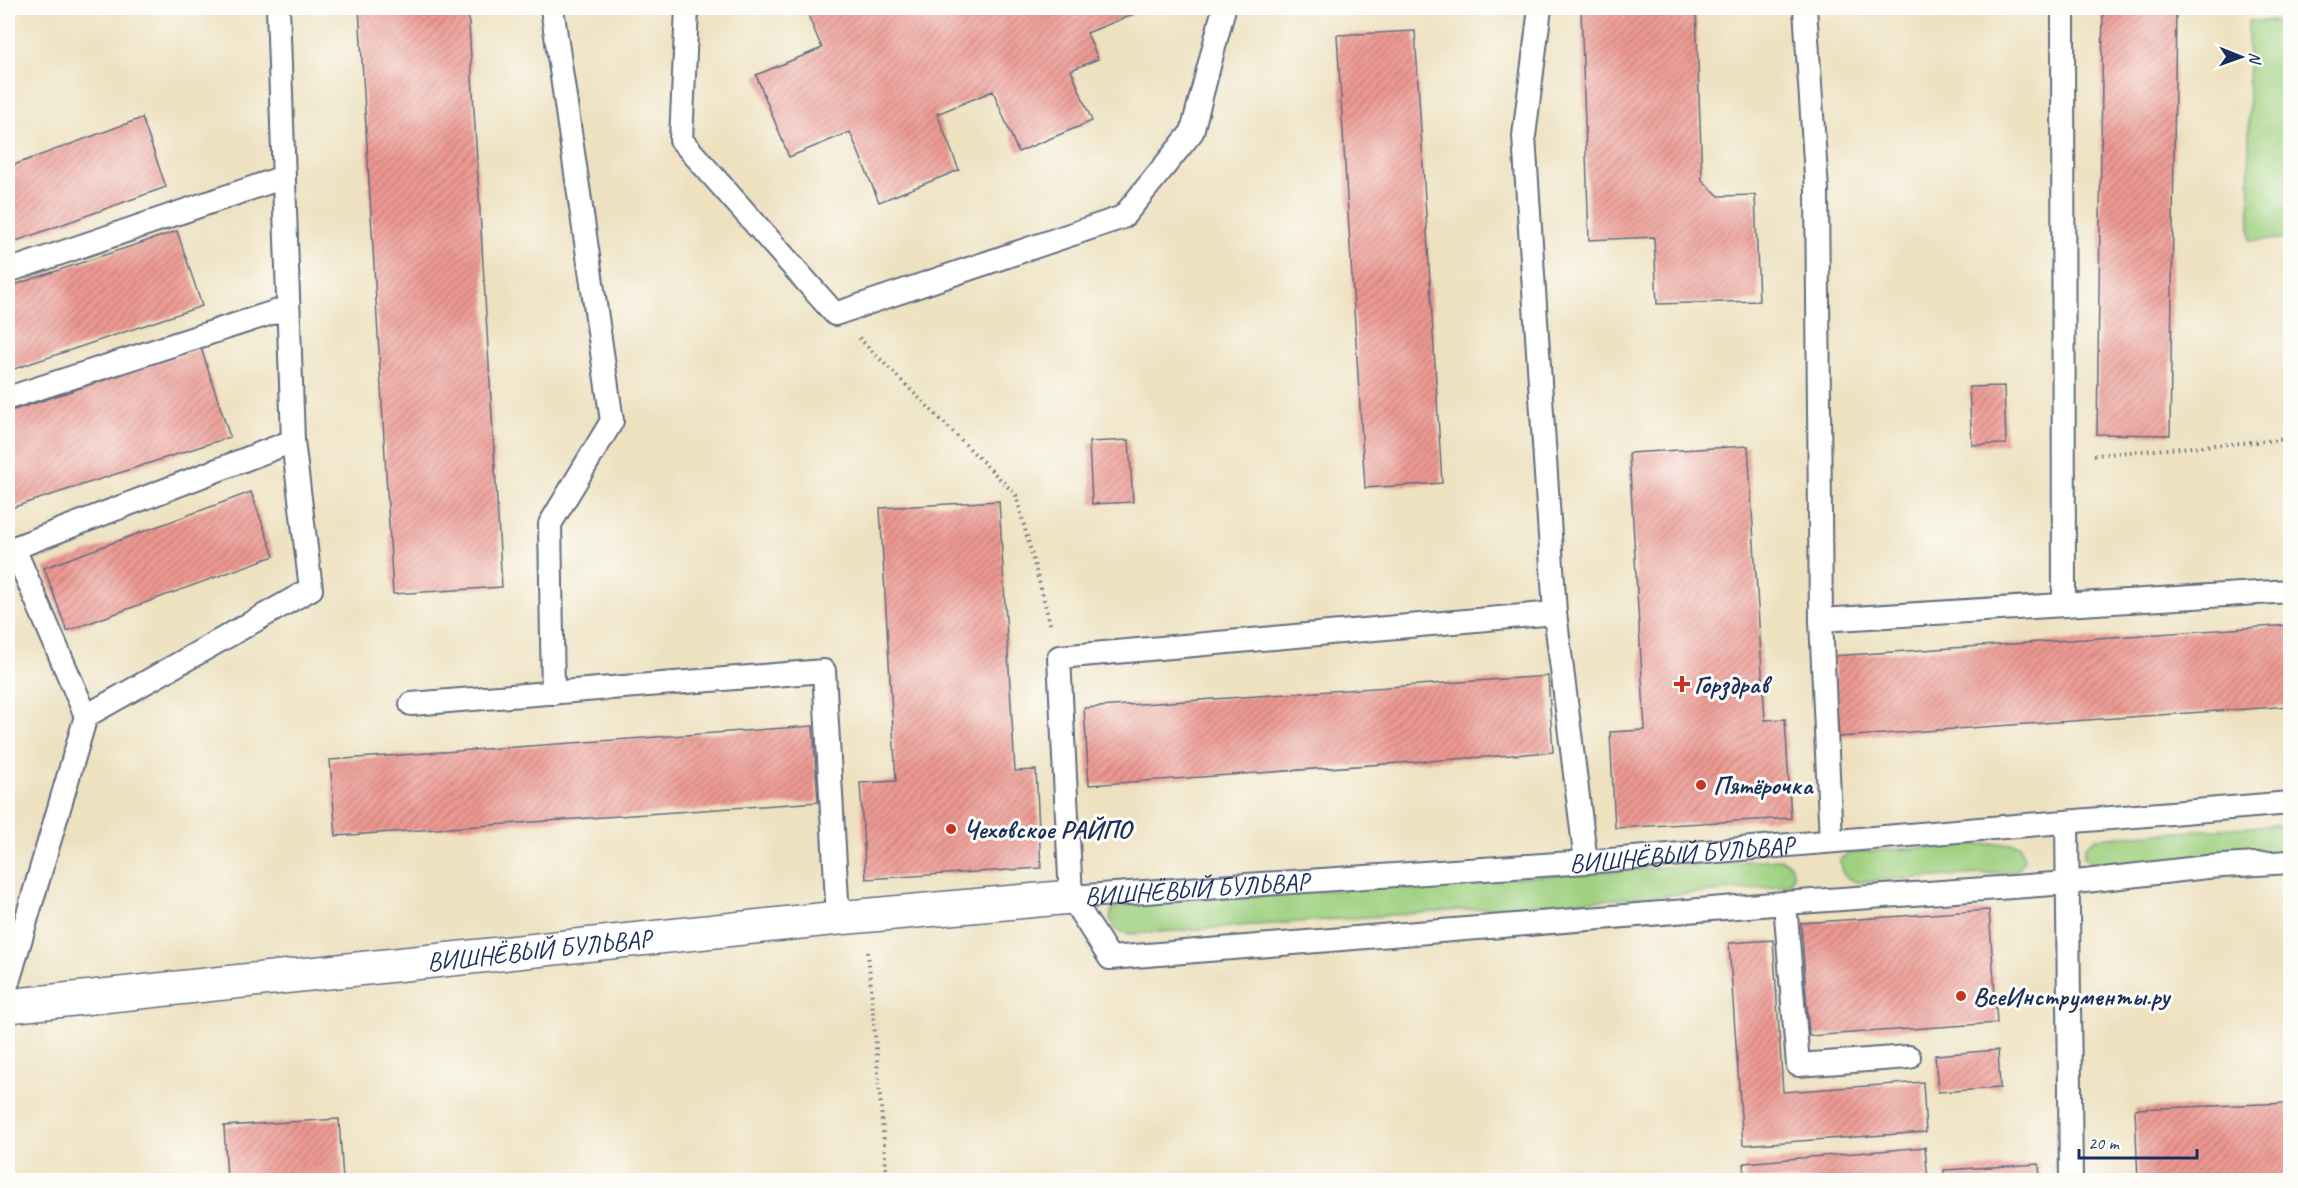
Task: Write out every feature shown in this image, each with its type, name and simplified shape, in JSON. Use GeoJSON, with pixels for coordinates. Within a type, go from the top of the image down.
{"type":"FeatureCollection","features":[{"type":"Feature","properties":{"kind":"street","name":"ВИШНЁВЫЙ БУЛЬВАР"},"geometry":{"type":"LineString","coordinates":[[8,1006],[851,916],[1071,897]]}},
{"type":"Feature","properties":{"kind":"lane"},"geometry":{"type":"LineString","coordinates":[[86,716],[310,589],[292,441],[278,8]]}},
{"type":"Feature","properties":{"kind":"lane"},"geometry":{"type":"LineString","coordinates":[[552,8],[612,421],[550,524],[553,693]]}},
{"type":"Feature","properties":{"kind":"lane"},"geometry":{"type":"LineString","coordinates":[[687,8],[681,140],[835,315],[1123,217],[1192,132],[1224,8]]}},
{"type":"Feature","properties":{"kind":"lane"},"geometry":{"type":"LineString","coordinates":[[1540,8],[1524,136],[1555,613],[1586,861]]}},
{"type":"Feature","properties":{"kind":"lane"},"geometry":{"type":"LineString","coordinates":[[1806,8],[1817,191],[1821,620],[1832,841]]}},
{"type":"Feature","properties":{"kind":"lane"},"geometry":{"type":"LineString","coordinates":[[2063,16],[2064,605]]}},
{"type":"Feature","properties":{"kind":"lane"},"geometry":{"type":"LineString","coordinates":[[8,272],[284,177]]}},
{"type":"Feature","properties":{"kind":"lane"},"geometry":{"type":"LineString","coordinates":[[8,398],[287,308]]}},
{"type":"Feature","properties":{"kind":"lane"},"geometry":{"type":"LineString","coordinates":[[8,982],[86,716],[14,548],[292,441]]}},
{"type":"Feature","properties":{"kind":"lane"},"geometry":{"type":"LineString","coordinates":[[1821,620],[2290,591]]}},
{"type":"Feature","properties":{"kind":"lane"},"geometry":{"type":"LineString","coordinates":[[1071,897],[1059,657],[1555,613]]}},
{"type":"Feature","properties":{"kind":"lane"},"geometry":{"type":"LineString","coordinates":[[411,704],[824,671],[851,916]]}},
{"type":"Feature","properties":{"kind":"lane","name":"ВИШНЁВЫЙ БУЛЬВАР"},"geometry":{"type":"LineString","coordinates":[[2290,803],[1586,861],[1071,897],[1110,958],[1785,903],[2068,883],[2207,867],[2290,862]]}},
{"type":"Feature","properties":{"kind":"lane"},"geometry":{"type":"LineString","coordinates":[[2067,823],[2072,1180]]}},
{"type":"Feature","properties":{"kind":"lane"},"geometry":{"type":"LineString","coordinates":[[1785,903],[1798,1065],[1909,1057]]}},
{"type":"Feature","properties":{"kind":"path"},"geometry":{"type":"LineString","coordinates":[[835,315],[1016,495],[1059,657]]}},
{"type":"Feature","properties":{"kind":"path"},"geometry":{"type":"LineString","coordinates":[[2064,458],[2290,439]]}},
{"type":"Feature","properties":{"kind":"path"},"geometry":{"type":"LineString","coordinates":[[851,916],[887,1180]]}},
{"type":"Feature","properties":{"kind":"green space"},"geometry":{"type":"Polygon","coordinates":[[[2248,21],[2290,21],[2290,239],[2250,240],[2248,21]]]}},
{"type":"Feature","properties":{"kind":"green space"},"geometry":{"type":"Polygon","coordinates":[[[2290,824],[2290,855],[2096,867],[2084,857],[2085,847],[2096,838],[2290,824]]]}},
{"type":"Feature","properties":{"kind":"green space"},"geometry":{"type":"Polygon","coordinates":[[[2011,843],[2020,845],[2024,859],[2019,869],[2013,872],[1857,882],[1842,872],[1840,864],[1840,859],[1851,852],[2011,843]]]}},
{"type":"Feature","properties":{"kind":"green space"},"geometry":{"type":"Polygon","coordinates":[[[1780,859],[1790,865],[1794,876],[1788,885],[1778,887],[1131,934],[1115,930],[1110,919],[1112,909],[1124,905],[1780,859]]]}},
{"type":"Feature","properties":{"kind":"building"},"geometry":{"type":"Polygon","coordinates":[[[359,8],[468,8],[502,587],[393,594],[359,8]]]}},
{"type":"Feature","properties":{"kind":"building"},"geometry":{"type":"Polygon","coordinates":[[[805,8],[1140,8],[1141,11],[1087,33],[1098,59],[1071,70],[1092,121],[1018,152],[993,91],[937,114],[959,170],[879,202],[850,132],[789,157],[756,75],[822,48],[805,8]]]}},
{"type":"Feature","properties":{"kind":"building"},"geometry":{"type":"Polygon","coordinates":[[[1581,8],[1696,8],[1702,180],[1719,196],[1755,195],[1759,301],[1657,304],[1654,237],[1589,240],[1581,8]]]}},
{"type":"Feature","properties":{"kind":"building"},"geometry":{"type":"Polygon","coordinates":[[[2103,8],[2176,8],[2170,435],[2097,434],[2103,8]]]}},
{"type":"Feature","properties":{"kind":"building"},"geometry":{"type":"Polygon","coordinates":[[[1415,31],[1442,483],[1365,488],[1337,35],[1415,31]]]}},
{"type":"Feature","properties":{"kind":"building"},"geometry":{"type":"Polygon","coordinates":[[[142,118],[166,187],[8,244],[8,167],[142,118]]]}},
{"type":"Feature","properties":{"kind":"building"},"geometry":{"type":"Polygon","coordinates":[[[177,231],[202,306],[8,371],[8,287],[177,231]]]}},
{"type":"Feature","properties":{"kind":"building"},"geometry":{"type":"Polygon","coordinates":[[[201,348],[230,437],[8,509],[8,412],[201,348]]]}},
{"type":"Feature","properties":{"kind":"building"},"geometry":{"type":"Polygon","coordinates":[[[2004,386],[2006,444],[1972,445],[1969,387],[2004,386]]]}},
{"type":"Feature","properties":{"kind":"building"},"geometry":{"type":"Polygon","coordinates":[[[1129,440],[1133,502],[1092,504],[1089,442],[1129,440]]]}},
{"type":"Feature","properties":{"kind":"building"},"geometry":{"type":"Polygon","coordinates":[[[1748,446],[1765,720],[1785,719],[1791,818],[1615,828],[1610,732],[1645,730],[1629,453],[1748,446]]]}},
{"type":"Feature","properties":{"kind":"building"},"geometry":{"type":"Polygon","coordinates":[[[251,492],[274,556],[67,631],[44,568],[251,492]]]}},
{"type":"Feature","properties":{"kind":"building"},"geometry":{"type":"Polygon","coordinates":[[[999,501],[1015,771],[1036,770],[1041,868],[866,879],[860,783],[896,781],[880,508],[999,501]]]}},
{"type":"Feature","properties":{"kind":"building"},"geometry":{"type":"Polygon","coordinates":[[[2290,625],[2290,706],[1839,737],[1833,656],[2290,625]]]}},
{"type":"Feature","properties":{"kind":"building"},"geometry":{"type":"Polygon","coordinates":[[[1548,676],[1553,752],[1089,785],[1084,708],[1548,676]]]}},
{"type":"Feature","properties":{"kind":"building"},"geometry":{"type":"Polygon","coordinates":[[[813,726],[818,802],[336,836],[330,760],[813,726]]]}},
{"type":"Feature","properties":{"kind":"building"},"geometry":{"type":"Polygon","coordinates":[[[2285,902],[2290,902],[2290,945],[2289,945],[2285,902]]]}},
{"type":"Feature","properties":{"kind":"building"},"geometry":{"type":"Polygon","coordinates":[[[1989,910],[1997,1023],[1809,1036],[1801,923],[1989,910]]]}},
{"type":"Feature","properties":{"kind":"building"},"geometry":{"type":"Polygon","coordinates":[[[1773,940],[1783,1092],[1923,1082],[1926,1132],[1743,1145],[1729,943],[1773,940]]]}},
{"type":"Feature","properties":{"kind":"building"},"geometry":{"type":"Polygon","coordinates":[[[1998,1050],[2000,1088],[1938,1092],[1935,1055],[1998,1050]]]}},
{"type":"Feature","properties":{"kind":"building"},"geometry":{"type":"Polygon","coordinates":[[[2290,1103],[2290,1180],[2138,1180],[2135,1109],[2290,1103]]]}},
{"type":"Feature","properties":{"kind":"building"},"geometry":{"type":"Polygon","coordinates":[[[339,1119],[343,1180],[227,1180],[224,1126],[339,1119]]]}},
{"type":"Feature","properties":{"kind":"building"},"geometry":{"type":"Polygon","coordinates":[[[1925,1147],[1928,1180],[1745,1180],[1744,1163],[1925,1147]]]}},
{"type":"Feature","properties":{"kind":"building"},"geometry":{"type":"Polygon","coordinates":[[[2039,1164],[2040,1180],[1945,1180],[1944,1170],[2039,1164]]]}},
{"type":"Feature","properties":{"kind":"place","name":"Горздрав"},"geometry":{"type":"Point","coordinates":[1682,684]}},
{"type":"Feature","properties":{"kind":"place","name":"Пятёрочка"},"geometry":{"type":"Point","coordinates":[1701,785]}},
{"type":"Feature","properties":{"kind":"place","name":"Чеховское РАЙПО"},"geometry":{"type":"Point","coordinates":[951,829]}},
{"type":"Feature","properties":{"kind":"place","name":"ВсеИнструменты.ру"},"geometry":{"type":"Point","coordinates":[1961,996]}}]}
